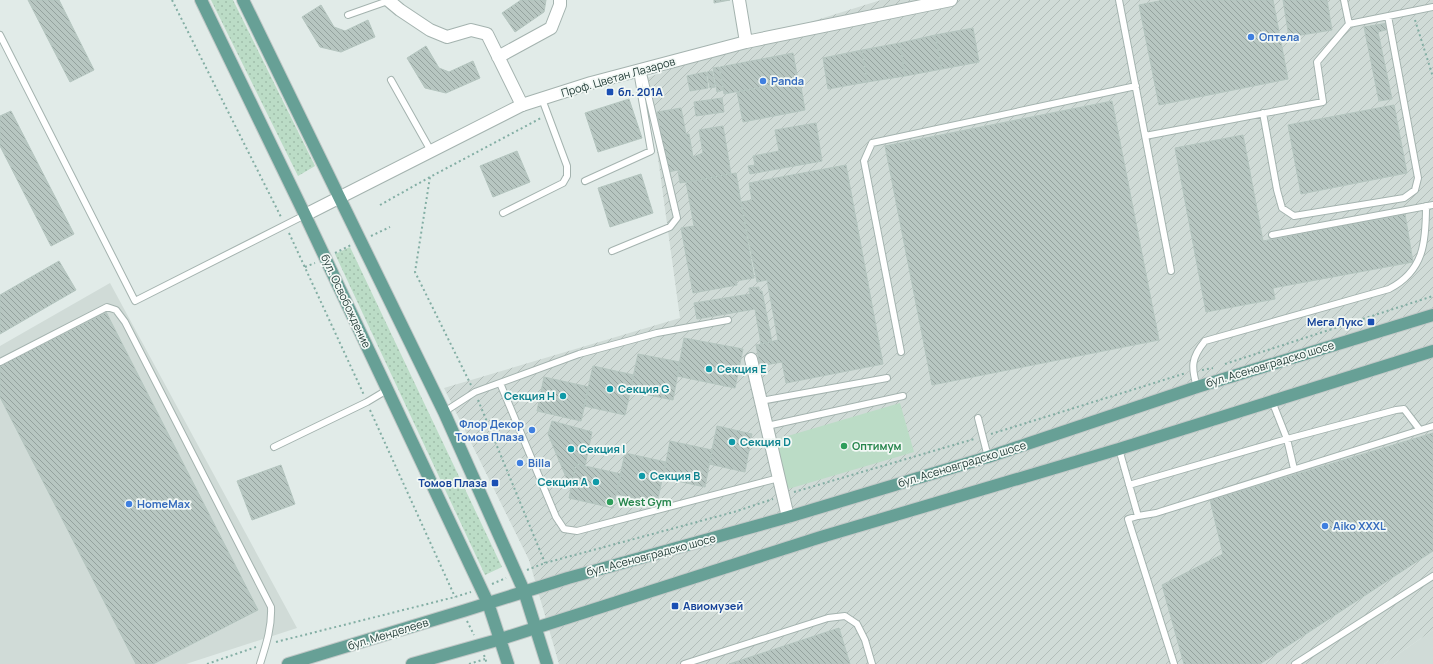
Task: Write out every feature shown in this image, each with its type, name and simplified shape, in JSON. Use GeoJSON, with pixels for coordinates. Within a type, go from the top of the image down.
{"type":"FeatureCollection","features":[{"type":"Feature","properties":{"kind":"main road","name":"бул. Освобождение"},"geometry":{"type":"LineString","coordinates":[[201,0],[305,215],[488,603],[508,664]]}},
{"type":"Feature","properties":{"kind":"main road"},"geometry":{"type":"LineString","coordinates":[[243,0],[444,412],[524,591],[547,664]]}},
{"type":"Feature","properties":{"kind":"main road","name":"бул. Асеновградско шосе"},"geometry":{"type":"LineString","coordinates":[[488,603],[576,576],[788,517],[988,457],[1197,387],[1433,315]]}},
{"type":"Feature","properties":{"kind":"main road"},"geometry":{"type":"LineString","coordinates":[[412,664],[501,639],[821,537],[1119,449],[1433,351]]}},
{"type":"Feature","properties":{"kind":"main road","name":"бул. Менделеев"},"geometry":{"type":"LineString","coordinates":[[288,664],[488,603]]}},
{"type":"Feature","properties":{"kind":"street"},"geometry":{"type":"LineString","coordinates":[[389,0],[400,10],[430,30],[447,37],[472,30],[487,34],[522,105]]}},
{"type":"Feature","properties":{"kind":"street"},"geometry":{"type":"LineString","coordinates":[[498,57],[551,28],[560,5],[560,0]]}},
{"type":"Feature","properties":{"kind":"street"},"geometry":{"type":"LineString","coordinates":[[739,0],[746,42]]}},
{"type":"Feature","properties":{"kind":"street","name":"Проф. Цветан Лазаров"},"geometry":{"type":"LineString","coordinates":[[305,215],[522,105],[590,83],[746,42],[951,0]]}},
{"type":"Feature","properties":{"kind":"street"},"geometry":{"type":"LineString","coordinates":[[751,359],[788,517]]}},
{"type":"Feature","properties":{"kind":"lane"},"geometry":{"type":"LineString","coordinates":[[348,15],[389,0]]}},
{"type":"Feature","properties":{"kind":"lane"},"geometry":{"type":"LineString","coordinates":[[1119,0],[1171,271]]}},
{"type":"Feature","properties":{"kind":"lane"},"geometry":{"type":"LineString","coordinates":[[1344,0],[1349,24]]}},
{"type":"Feature","properties":{"kind":"lane"},"geometry":{"type":"LineString","coordinates":[[1145,136],[1323,102],[1317,62],[1349,24],[1433,7]]}},
{"type":"Feature","properties":{"kind":"lane"},"geometry":{"type":"LineString","coordinates":[[1263,113],[1277,190],[1282,208],[1294,216],[1404,198],[1415,190],[1418,178],[1388,16]]}},
{"type":"Feature","properties":{"kind":"lane"},"geometry":{"type":"LineString","coordinates":[[0,35],[135,301],[305,215]]}},
{"type":"Feature","properties":{"kind":"lane"},"geometry":{"type":"LineString","coordinates":[[585,181],[651,152],[639,70]]}},
{"type":"Feature","properties":{"kind":"lane"},"geometry":{"type":"LineString","coordinates":[[612,251],[670,227],[677,218],[639,70]]}},
{"type":"Feature","properties":{"kind":"lane"},"geometry":{"type":"LineString","coordinates":[[391,80],[431,151]]}},
{"type":"Feature","properties":{"kind":"lane"},"geometry":{"type":"LineString","coordinates":[[901,352],[864,161],[872,143],[1136,86]]}},
{"type":"Feature","properties":{"kind":"lane"},"geometry":{"type":"LineString","coordinates":[[503,213],[564,183],[567,176],[567,166],[542,99]]}},
{"type":"Feature","properties":{"kind":"lane"},"geometry":{"type":"LineString","coordinates":[[1272,235],[1433,205]]}},
{"type":"Feature","properties":{"kind":"lane"},"geometry":{"type":"LineString","coordinates":[[1197,387],[1192,371],[1198,350],[1205,341],[1389,289],[1402,283],[1419,261],[1426,232],[1426,206]]}},
{"type":"Feature","properties":{"kind":"lane"},"geometry":{"type":"LineString","coordinates":[[0,362],[107,307],[116,310],[125,322],[272,607],[272,619],[269,635],[260,664]]}},
{"type":"Feature","properties":{"kind":"lane"},"geometry":{"type":"LineString","coordinates":[[444,412],[475,392],[579,354],[657,333],[728,320]]}},
{"type":"Feature","properties":{"kind":"lane"},"geometry":{"type":"LineString","coordinates":[[761,401],[887,378]]}},
{"type":"Feature","properties":{"kind":"lane"},"geometry":{"type":"LineString","coordinates":[[500,383],[556,517],[564,529],[577,531],[779,478]]}},
{"type":"Feature","properties":{"kind":"lane"},"geometry":{"type":"LineString","coordinates":[[274,447],[367,402],[387,390]]}},
{"type":"Feature","properties":{"kind":"lane"},"geometry":{"type":"LineString","coordinates":[[767,426],[903,396]]}},
{"type":"Feature","properties":{"kind":"lane"},"geometry":{"type":"LineString","coordinates":[[1272,401],[1287,439],[1294,469]]}},
{"type":"Feature","properties":{"kind":"lane"},"geometry":{"type":"LineString","coordinates":[[1129,485],[1287,439],[1396,410],[1404,409],[1420,430]]}},
{"type":"Feature","properties":{"kind":"lane"},"geometry":{"type":"LineString","coordinates":[[978,418],[988,457]]}},
{"type":"Feature","properties":{"kind":"lane"},"geometry":{"type":"LineString","coordinates":[[1174,664],[1128,519],[1156,513],[1433,426]]}},
{"type":"Feature","properties":{"kind":"lane"},"geometry":{"type":"LineString","coordinates":[[1119,449],[1138,516]]}},
{"type":"Feature","properties":{"kind":"lane"},"geometry":{"type":"LineString","coordinates":[[1295,664],[1433,576]]}},
{"type":"Feature","properties":{"kind":"lane"},"geometry":{"type":"LineString","coordinates":[[684,664],[828,618],[845,616],[857,624],[865,640],[872,664]]}},
{"type":"Feature","properties":{"kind":"path"},"geometry":{"type":"LineString","coordinates":[[172,0],[305,267],[487,664]]}},
{"type":"Feature","properties":{"kind":"path"},"geometry":{"type":"LineString","coordinates":[[1412,11],[1433,77]]}},
{"type":"Feature","properties":{"kind":"path"},"geometry":{"type":"LineString","coordinates":[[380,205],[548,114]]}},
{"type":"Feature","properties":{"kind":"path"},"geometry":{"type":"LineString","coordinates":[[430,177],[415,272],[475,392],[545,564]]}},
{"type":"Feature","properties":{"kind":"path"},"geometry":{"type":"LineString","coordinates":[[305,267],[390,227]]}},
{"type":"Feature","properties":{"kind":"path"},"geometry":{"type":"LineString","coordinates":[[207,664],[265,644],[470,592]]}},
{"type":"Feature","properties":{"kind":"path"},"geometry":{"type":"LineString","coordinates":[[469,664],[486,659]]}},
{"type":"Feature","properties":{"kind":"shaded area"},"geometry":{"type":"Polygon","coordinates":[[[881,0],[1433,0],[1433,630],[1384,664],[559,664],[529,560],[444,388],[680,318],[647,78],[714,52],[881,0]]]}},
{"type":"Feature","properties":{"kind":"shaded area"},"geometry":{"type":"Polygon","coordinates":[[[110,283],[297,628],[186,664],[0,664],[0,346],[110,283]]]}},
{"type":"Feature","properties":{"kind":"shaded area"},"geometry":{"type":"Polygon","coordinates":[[[1433,630],[1433,664],[1384,664],[1433,630]]]}},
{"type":"Feature","properties":{"kind":"green space"},"geometry":{"type":"Polygon","coordinates":[[[211,0],[233,0],[315,166],[298,176],[211,0]]]}},
{"type":"Feature","properties":{"kind":"green space"},"geometry":{"type":"Polygon","coordinates":[[[350,247],[502,567],[485,575],[335,254],[350,247]]]}},
{"type":"Feature","properties":{"kind":"green space","name":"Оптимум"},"geometry":{"type":"Polygon","coordinates":[[[900,403],[914,452],[788,489],[774,440],[900,403]]]}},
{"type":"Feature","properties":{"kind":"building"},"geometry":{"type":"Polygon","coordinates":[[[28,0],[59,0],[94,70],[70,82],[28,0]]]}},
{"type":"Feature","properties":{"kind":"building"},"geometry":{"type":"Polygon","coordinates":[[[521,0],[546,0],[544,12],[515,32],[502,13],[521,0]]]}},
{"type":"Feature","properties":{"kind":"building"},"geometry":{"type":"Polygon","coordinates":[[[714,0],[730,0],[714,3],[714,0]]]}},
{"type":"Feature","properties":{"kind":"building"},"geometry":{"type":"Polygon","coordinates":[[[1164,0],[1273,0],[1288,79],[1159,105],[1139,5],[1164,0]]]}},
{"type":"Feature","properties":{"kind":"building"},"geometry":{"type":"Polygon","coordinates":[[[1283,0],[1327,0],[1332,30],[1289,37],[1283,0]]]}},
{"type":"Feature","properties":{"kind":"building"},"geometry":{"type":"Polygon","coordinates":[[[321,5],[334,27],[345,31],[368,20],[375,37],[341,52],[320,47],[302,17],[321,5]]]}},
{"type":"Feature","properties":{"kind":"building"},"geometry":{"type":"Polygon","coordinates":[[[1388,23],[1389,29],[1378,32],[1392,99],[1379,101],[1364,27],[1388,23]]]}},
{"type":"Feature","properties":{"kind":"building"},"geometry":{"type":"Polygon","coordinates":[[[973,28],[979,62],[942,69],[935,35],[973,28]]]}},
{"type":"Feature","properties":{"kind":"building"},"geometry":{"type":"Polygon","coordinates":[[[935,35],[942,69],[905,76],[900,43],[935,35]]]}},
{"type":"Feature","properties":{"kind":"building"},"geometry":{"type":"Polygon","coordinates":[[[900,43],[905,76],[867,82],[862,50],[900,43]]]}},
{"type":"Feature","properties":{"kind":"building"},"geometry":{"type":"Polygon","coordinates":[[[426,46],[439,68],[449,72],[473,61],[480,78],[446,93],[425,88],[407,58],[426,46]]]}},
{"type":"Feature","properties":{"kind":"building"},"geometry":{"type":"Polygon","coordinates":[[[862,50],[867,82],[828,89],[823,58],[862,50]]]}},
{"type":"Feature","properties":{"kind":"building"},"geometry":{"type":"Polygon","coordinates":[[[793,53],[798,80],[724,94],[720,67],[793,53]]]}},
{"type":"Feature","properties":{"kind":"building"},"geometry":{"type":"Polygon","coordinates":[[[719,67],[723,90],[717,92],[713,68],[719,67]]]}},
{"type":"Feature","properties":{"kind":"building"},"geometry":{"type":"Polygon","coordinates":[[[712,71],[715,87],[710,88],[707,72],[712,71]]]}},
{"type":"Feature","properties":{"kind":"building"},"geometry":{"type":"Polygon","coordinates":[[[706,72],[708,88],[690,91],[687,76],[706,72]]]}},
{"type":"Feature","properties":{"kind":"building"},"geometry":{"type":"Polygon","coordinates":[[[800,81],[805,110],[743,122],[737,92],[800,81]]]}},
{"type":"Feature","properties":{"kind":"building"},"geometry":{"type":"Polygon","coordinates":[[[722,98],[724,112],[696,116],[694,102],[722,98]]]}},
{"type":"Feature","properties":{"kind":"building"},"geometry":{"type":"Polygon","coordinates":[[[629,99],[642,138],[598,152],[585,113],[629,99]]]}},
{"type":"Feature","properties":{"kind":"building"},"geometry":{"type":"Polygon","coordinates":[[[1112,101],[1159,340],[932,385],[885,146],[1112,101]]]}},
{"type":"Feature","properties":{"kind":"building"},"geometry":{"type":"Polygon","coordinates":[[[1394,105],[1407,173],[1301,194],[1288,125],[1394,105]]]}},
{"type":"Feature","properties":{"kind":"building"},"geometry":{"type":"Polygon","coordinates":[[[681,108],[686,134],[689,134],[693,157],[703,153],[699,130],[723,126],[731,174],[680,183],[678,170],[668,172],[657,112],[681,108]]]}},
{"type":"Feature","properties":{"kind":"building"},"geometry":{"type":"Polygon","coordinates":[[[11,111],[74,234],[51,246],[0,146],[0,116],[11,111]]]}},
{"type":"Feature","properties":{"kind":"building"},"geometry":{"type":"Polygon","coordinates":[[[816,123],[822,161],[750,174],[748,166],[755,165],[753,156],[779,151],[775,130],[816,123]]]}},
{"type":"Feature","properties":{"kind":"building"},"geometry":{"type":"Polygon","coordinates":[[[1243,135],[1263,241],[1405,214],[1413,262],[1273,288],[1275,299],[1206,312],[1175,148],[1243,135]]]}},
{"type":"Feature","properties":{"kind":"building"},"geometry":{"type":"Polygon","coordinates":[[[517,151],[530,182],[493,197],[480,166],[517,151]]]}},
{"type":"Feature","properties":{"kind":"building"},"geometry":{"type":"Polygon","coordinates":[[[846,165],[883,364],[786,383],[782,362],[760,366],[756,345],[778,340],[767,280],[757,282],[741,202],[752,200],[749,183],[846,165]]]}},
{"type":"Feature","properties":{"kind":"building"},"geometry":{"type":"Polygon","coordinates":[[[736,173],[754,278],[736,281],[737,285],[693,293],[681,228],[694,226],[686,182],[736,173]]]}},
{"type":"Feature","properties":{"kind":"building"},"geometry":{"type":"Polygon","coordinates":[[[641,174],[653,213],[610,227],[598,188],[641,174]]]}},
{"type":"Feature","properties":{"kind":"building"},"geometry":{"type":"Polygon","coordinates":[[[59,261],[76,290],[0,334],[0,295],[59,261]]]}},
{"type":"Feature","properties":{"kind":"building"},"geometry":{"type":"Polygon","coordinates":[[[759,287],[759,291],[762,291],[772,342],[761,344],[755,309],[697,319],[694,303],[750,294],[749,288],[759,287]]]}},
{"type":"Feature","properties":{"kind":"building","name":"HomeMax"},"geometry":{"type":"Polygon","coordinates":[[[106,312],[258,610],[153,664],[136,664],[0,397],[0,366],[106,312]]]}},
{"type":"Feature","properties":{"kind":"building","name":"Секция E"},"geometry":{"type":"Polygon","coordinates":[[[684,338],[743,349],[735,388],[677,376],[684,338]]]}},
{"type":"Feature","properties":{"kind":"building"},"geometry":{"type":"Polygon","coordinates":[[[638,354],[680,362],[673,400],[630,391],[638,354]]]}},
{"type":"Feature","properties":{"kind":"building","name":"Секция G"},"geometry":{"type":"Polygon","coordinates":[[[593,366],[634,375],[625,415],[584,406],[593,366]]]}},
{"type":"Feature","properties":{"kind":"building","name":"Секция H"},"geometry":{"type":"Polygon","coordinates":[[[544,377],[589,387],[581,421],[537,411],[544,377]]]}},
{"type":"Feature","properties":{"kind":"building","name":"Секция I"},"geometry":{"type":"Polygon","coordinates":[[[552,421],[592,432],[585,466],[576,464],[571,489],[548,434],[552,421]]]}},
{"type":"Feature","properties":{"kind":"building","name":"Секция D"},"geometry":{"type":"Polygon","coordinates":[[[717,426],[752,434],[745,472],[709,464],[717,426]]]}},
{"type":"Feature","properties":{"kind":"building","name":"Aiko XXXL"},"geometry":{"type":"Polygon","coordinates":[[[1433,433],[1433,551],[1260,664],[1184,664],[1162,585],[1223,554],[1210,500],[1433,433]]]}},
{"type":"Feature","properties":{"kind":"building"},"geometry":{"type":"Polygon","coordinates":[[[670,441],[712,450],[705,487],[663,478],[670,441]]]}},
{"type":"Feature","properties":{"kind":"building","name":"Секция B"},"geometry":{"type":"Polygon","coordinates":[[[625,453],[666,462],[657,503],[616,494],[625,453]]]}},
{"type":"Feature","properties":{"kind":"building","name":"Секция A"},"geometry":{"type":"Polygon","coordinates":[[[576,464],[621,474],[613,508],[569,498],[576,464]]]}},
{"type":"Feature","properties":{"kind":"building"},"geometry":{"type":"Polygon","coordinates":[[[281,465],[295,504],[252,520],[237,481],[281,465]]]}},
{"type":"Feature","properties":{"kind":"building"},"geometry":{"type":"Polygon","coordinates":[[[839,628],[850,664],[729,664],[839,628]]]}},
{"type":"Feature","properties":{"kind":"place","name":"Оптела"},"geometry":{"type":"Point","coordinates":[1251,37]}},
{"type":"Feature","properties":{"kind":"place","name":"Panda"},"geometry":{"type":"Point","coordinates":[763,81]}},
{"type":"Feature","properties":{"kind":"place","name":"бл. 201А"},"geometry":{"type":"Point","coordinates":[610,92]}},
{"type":"Feature","properties":{"kind":"place","name":"Мега Лукс"},"geometry":{"type":"Point","coordinates":[1371,322]}},
{"type":"Feature","properties":{"kind":"place","name":"Секция E"},"geometry":{"type":"Point","coordinates":[709,369]}},
{"type":"Feature","properties":{"kind":"place","name":"Секция G"},"geometry":{"type":"Point","coordinates":[610,389]}},
{"type":"Feature","properties":{"kind":"place","name":"Секция H"},"geometry":{"type":"Point","coordinates":[563,396]}},
{"type":"Feature","properties":{"kind":"place","name":"Флор Декор Томов Плаза"},"geometry":{"type":"Point","coordinates":[532,430]}},
{"type":"Feature","properties":{"kind":"place","name":"Секция D"},"geometry":{"type":"Point","coordinates":[732,442]}},
{"type":"Feature","properties":{"kind":"place","name":"Оптимум"},"geometry":{"type":"Point","coordinates":[844,446]}},
{"type":"Feature","properties":{"kind":"place","name":"Секция I"},"geometry":{"type":"Point","coordinates":[571,449]}},
{"type":"Feature","properties":{"kind":"place","name":"Billa"},"geometry":{"type":"Point","coordinates":[520,463]}},
{"type":"Feature","properties":{"kind":"place","name":"Секция B"},"geometry":{"type":"Point","coordinates":[642,476]}},
{"type":"Feature","properties":{"kind":"place","name":"Секция A"},"geometry":{"type":"Point","coordinates":[596,482]}},
{"type":"Feature","properties":{"kind":"place","name":"Томов Плаза"},"geometry":{"type":"Point","coordinates":[495,483]}},
{"type":"Feature","properties":{"kind":"place","name":"West Gym"},"geometry":{"type":"Point","coordinates":[610,502]}},
{"type":"Feature","properties":{"kind":"place","name":"HomeMax"},"geometry":{"type":"Point","coordinates":[129,504]}},
{"type":"Feature","properties":{"kind":"place","name":"Aiko XXXL"},"geometry":{"type":"Point","coordinates":[1325,526]}},
{"type":"Feature","properties":{"kind":"place","name":"Авиомузей"},"geometry":{"type":"Point","coordinates":[675,606]}}]}
